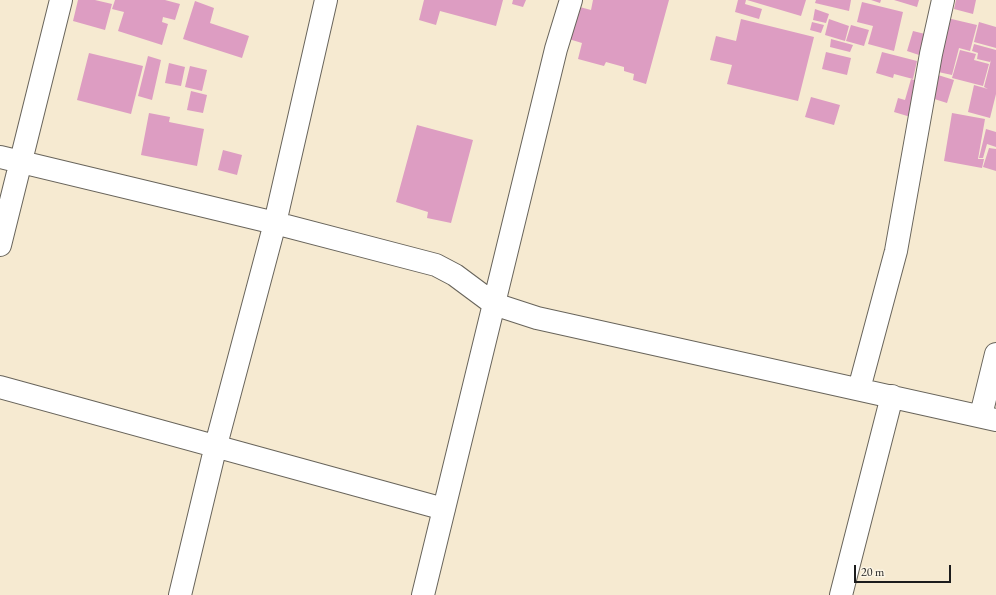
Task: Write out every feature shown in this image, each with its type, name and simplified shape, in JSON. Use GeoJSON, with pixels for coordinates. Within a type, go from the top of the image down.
{"type":"FeatureCollection","features":[{"type":"Feature","properties":{"kind":"street"},"geometry":{"type":"LineString","coordinates":[[0,245],[61,0]]}},
{"type":"Feature","properties":{"kind":"street"},"geometry":{"type":"LineString","coordinates":[[180,595],[216,445],[275,223],[326,0]]}},
{"type":"Feature","properties":{"kind":"street"},"geometry":{"type":"LineString","coordinates":[[422,595],[556,50],[571,0]]}},
{"type":"Feature","properties":{"kind":"street"},"geometry":{"type":"LineString","coordinates":[[859,389],[896,251],[931,54],[943,0]]}},
{"type":"Feature","properties":{"kind":"street"},"geometry":{"type":"LineString","coordinates":[[0,157],[275,223],[436,266],[455,275],[494,304],[537,318],[988,418],[996,354]]}},
{"type":"Feature","properties":{"kind":"street"},"geometry":{"type":"LineString","coordinates":[[0,387],[216,445],[444,509]]}},
{"type":"Feature","properties":{"kind":"street"},"geometry":{"type":"LineString","coordinates":[[841,595],[892,396]]}},
{"type":"Feature","properties":{"kind":"building"},"geometry":{"type":"Polygon","coordinates":[[[78,0],[95,0],[112,4],[105,30],[73,21],[78,0]]]}},
{"type":"Feature","properties":{"kind":"building"},"geometry":{"type":"Polygon","coordinates":[[[115,0],[165,0],[180,4],[175,20],[163,17],[162,22],[168,24],[162,45],[118,31],[124,12],[112,9],[115,0]]]}},
{"type":"Feature","properties":{"kind":"building"},"geometry":{"type":"Polygon","coordinates":[[[424,0],[503,0],[496,26],[440,11],[436,25],[419,20],[424,0]]]}},
{"type":"Feature","properties":{"kind":"building"},"geometry":{"type":"Polygon","coordinates":[[[513,0],[526,0],[523,7],[512,4],[513,0]]]}},
{"type":"Feature","properties":{"kind":"building"},"geometry":{"type":"Polygon","coordinates":[[[593,0],[669,0],[646,84],[633,80],[634,74],[624,71],[624,67],[606,62],[604,66],[578,59],[582,43],[562,37],[576,6],[591,10],[593,0]]]}},
{"type":"Feature","properties":{"kind":"building"},"geometry":{"type":"Polygon","coordinates":[[[738,0],[746,0],[745,4],[762,9],[759,19],[735,12],[738,0]]]}},
{"type":"Feature","properties":{"kind":"building"},"geometry":{"type":"Polygon","coordinates":[[[747,0],[806,0],[801,16],[747,0]]]}},
{"type":"Feature","properties":{"kind":"building"},"geometry":{"type":"Polygon","coordinates":[[[816,0],[851,0],[849,11],[815,3],[816,0]]]}},
{"type":"Feature","properties":{"kind":"building"},"geometry":{"type":"Polygon","coordinates":[[[871,0],[881,0],[880,3],[871,0]]]}},
{"type":"Feature","properties":{"kind":"building"},"geometry":{"type":"Polygon","coordinates":[[[894,0],[919,0],[917,7],[894,0]]]}},
{"type":"Feature","properties":{"kind":"building"},"geometry":{"type":"Polygon","coordinates":[[[956,0],[976,0],[973,14],[954,9],[956,0]]]}},
{"type":"Feature","properties":{"kind":"building"},"geometry":{"type":"Polygon","coordinates":[[[195,1],[214,8],[210,23],[249,36],[242,58],[183,39],[195,1]]]}},
{"type":"Feature","properties":{"kind":"building"},"geometry":{"type":"Polygon","coordinates":[[[862,2],[903,12],[894,51],[868,44],[873,26],[857,22],[862,2]]]}},
{"type":"Feature","properties":{"kind":"building"},"geometry":{"type":"Polygon","coordinates":[[[815,9],[829,14],[826,23],[813,20],[815,9]]]}},
{"type":"Feature","properties":{"kind":"building"},"geometry":{"type":"Polygon","coordinates":[[[943,17],[977,25],[970,51],[959,48],[952,75],[929,70],[943,17]]]}},
{"type":"Feature","properties":{"kind":"building"},"geometry":{"type":"Polygon","coordinates":[[[741,19],[814,37],[798,101],[727,84],[732,65],[710,60],[716,36],[736,41],[741,19]]]}},
{"type":"Feature","properties":{"kind":"building"},"geometry":{"type":"Polygon","coordinates":[[[829,19],[849,26],[845,41],[825,35],[829,19]]]}},
{"type":"Feature","properties":{"kind":"building"},"geometry":{"type":"Polygon","coordinates":[[[812,22],[824,25],[821,33],[810,30],[812,22]]]}},
{"type":"Feature","properties":{"kind":"building"},"geometry":{"type":"Polygon","coordinates":[[[979,22],[996,27],[996,48],[974,42],[979,22]]]}},
{"type":"Feature","properties":{"kind":"building"},"geometry":{"type":"Polygon","coordinates":[[[851,25],[869,30],[864,46],[846,41],[851,25]]]}},
{"type":"Feature","properties":{"kind":"building"},"geometry":{"type":"Polygon","coordinates":[[[913,31],[925,34],[919,55],[907,51],[913,31]]]}},
{"type":"Feature","properties":{"kind":"building"},"geometry":{"type":"Polygon","coordinates":[[[831,39],[853,45],[850,52],[830,47],[831,39]]]}},
{"type":"Feature","properties":{"kind":"building"},"geometry":{"type":"Polygon","coordinates":[[[974,44],[996,50],[996,94],[990,118],[968,112],[974,85],[988,89],[984,87],[991,60],[990,62],[977,59],[978,53],[972,51],[974,44]]]}},
{"type":"Feature","properties":{"kind":"building"},"geometry":{"type":"Polygon","coordinates":[[[960,50],[976,54],[974,60],[989,64],[983,86],[952,78],[960,50]]]}},
{"type":"Feature","properties":{"kind":"building"},"geometry":{"type":"Polygon","coordinates":[[[826,52],[851,58],[847,75],[822,69],[826,52]]]}},
{"type":"Feature","properties":{"kind":"building"},"geometry":{"type":"Polygon","coordinates":[[[882,52],[917,61],[913,79],[894,74],[893,78],[876,73],[882,52]]]}},
{"type":"Feature","properties":{"kind":"building"},"geometry":{"type":"Polygon","coordinates":[[[89,53],[143,66],[131,114],[77,100],[89,53]]]}},
{"type":"Feature","properties":{"kind":"building"},"geometry":{"type":"Polygon","coordinates":[[[148,56],[161,60],[152,100],[138,96],[148,56]]]}},
{"type":"Feature","properties":{"kind":"building"},"geometry":{"type":"Polygon","coordinates":[[[169,63],[185,67],[181,86],[165,83],[169,63]]]}},
{"type":"Feature","properties":{"kind":"building"},"geometry":{"type":"Polygon","coordinates":[[[190,66],[207,70],[202,91],[185,87],[190,66]]]}},
{"type":"Feature","properties":{"kind":"building"},"geometry":{"type":"Polygon","coordinates":[[[938,75],[954,80],[947,103],[928,97],[938,75]]]}},
{"type":"Feature","properties":{"kind":"building"},"geometry":{"type":"Polygon","coordinates":[[[911,79],[924,83],[914,118],[894,112],[898,98],[905,100],[911,79]]]}},
{"type":"Feature","properties":{"kind":"building"},"geometry":{"type":"Polygon","coordinates":[[[191,91],[207,95],[203,113],[187,110],[191,91]]]}},
{"type":"Feature","properties":{"kind":"building"},"geometry":{"type":"Polygon","coordinates":[[[811,97],[840,105],[834,125],[805,117],[811,97]]]}},
{"type":"Feature","properties":{"kind":"building"},"geometry":{"type":"Polygon","coordinates":[[[149,113],[170,117],[169,122],[204,129],[197,166],[141,155],[149,113]]]}},
{"type":"Feature","properties":{"kind":"building"},"geometry":{"type":"Polygon","coordinates":[[[952,113],[985,119],[978,159],[984,159],[982,168],[944,161],[952,113]]]}},
{"type":"Feature","properties":{"kind":"building"},"geometry":{"type":"Polygon","coordinates":[[[417,125],[473,140],[451,223],[427,218],[428,212],[396,202],[417,125]]]}},
{"type":"Feature","properties":{"kind":"building"},"geometry":{"type":"Polygon","coordinates":[[[986,129],[996,132],[996,147],[987,144],[983,158],[979,158],[986,129]]]}},
{"type":"Feature","properties":{"kind":"building"},"geometry":{"type":"Polygon","coordinates":[[[989,148],[996,149],[996,171],[983,167],[989,148]]]}},
{"type":"Feature","properties":{"kind":"building"},"geometry":{"type":"Polygon","coordinates":[[[223,150],[242,155],[237,175],[218,170],[223,150]]]}}]}
